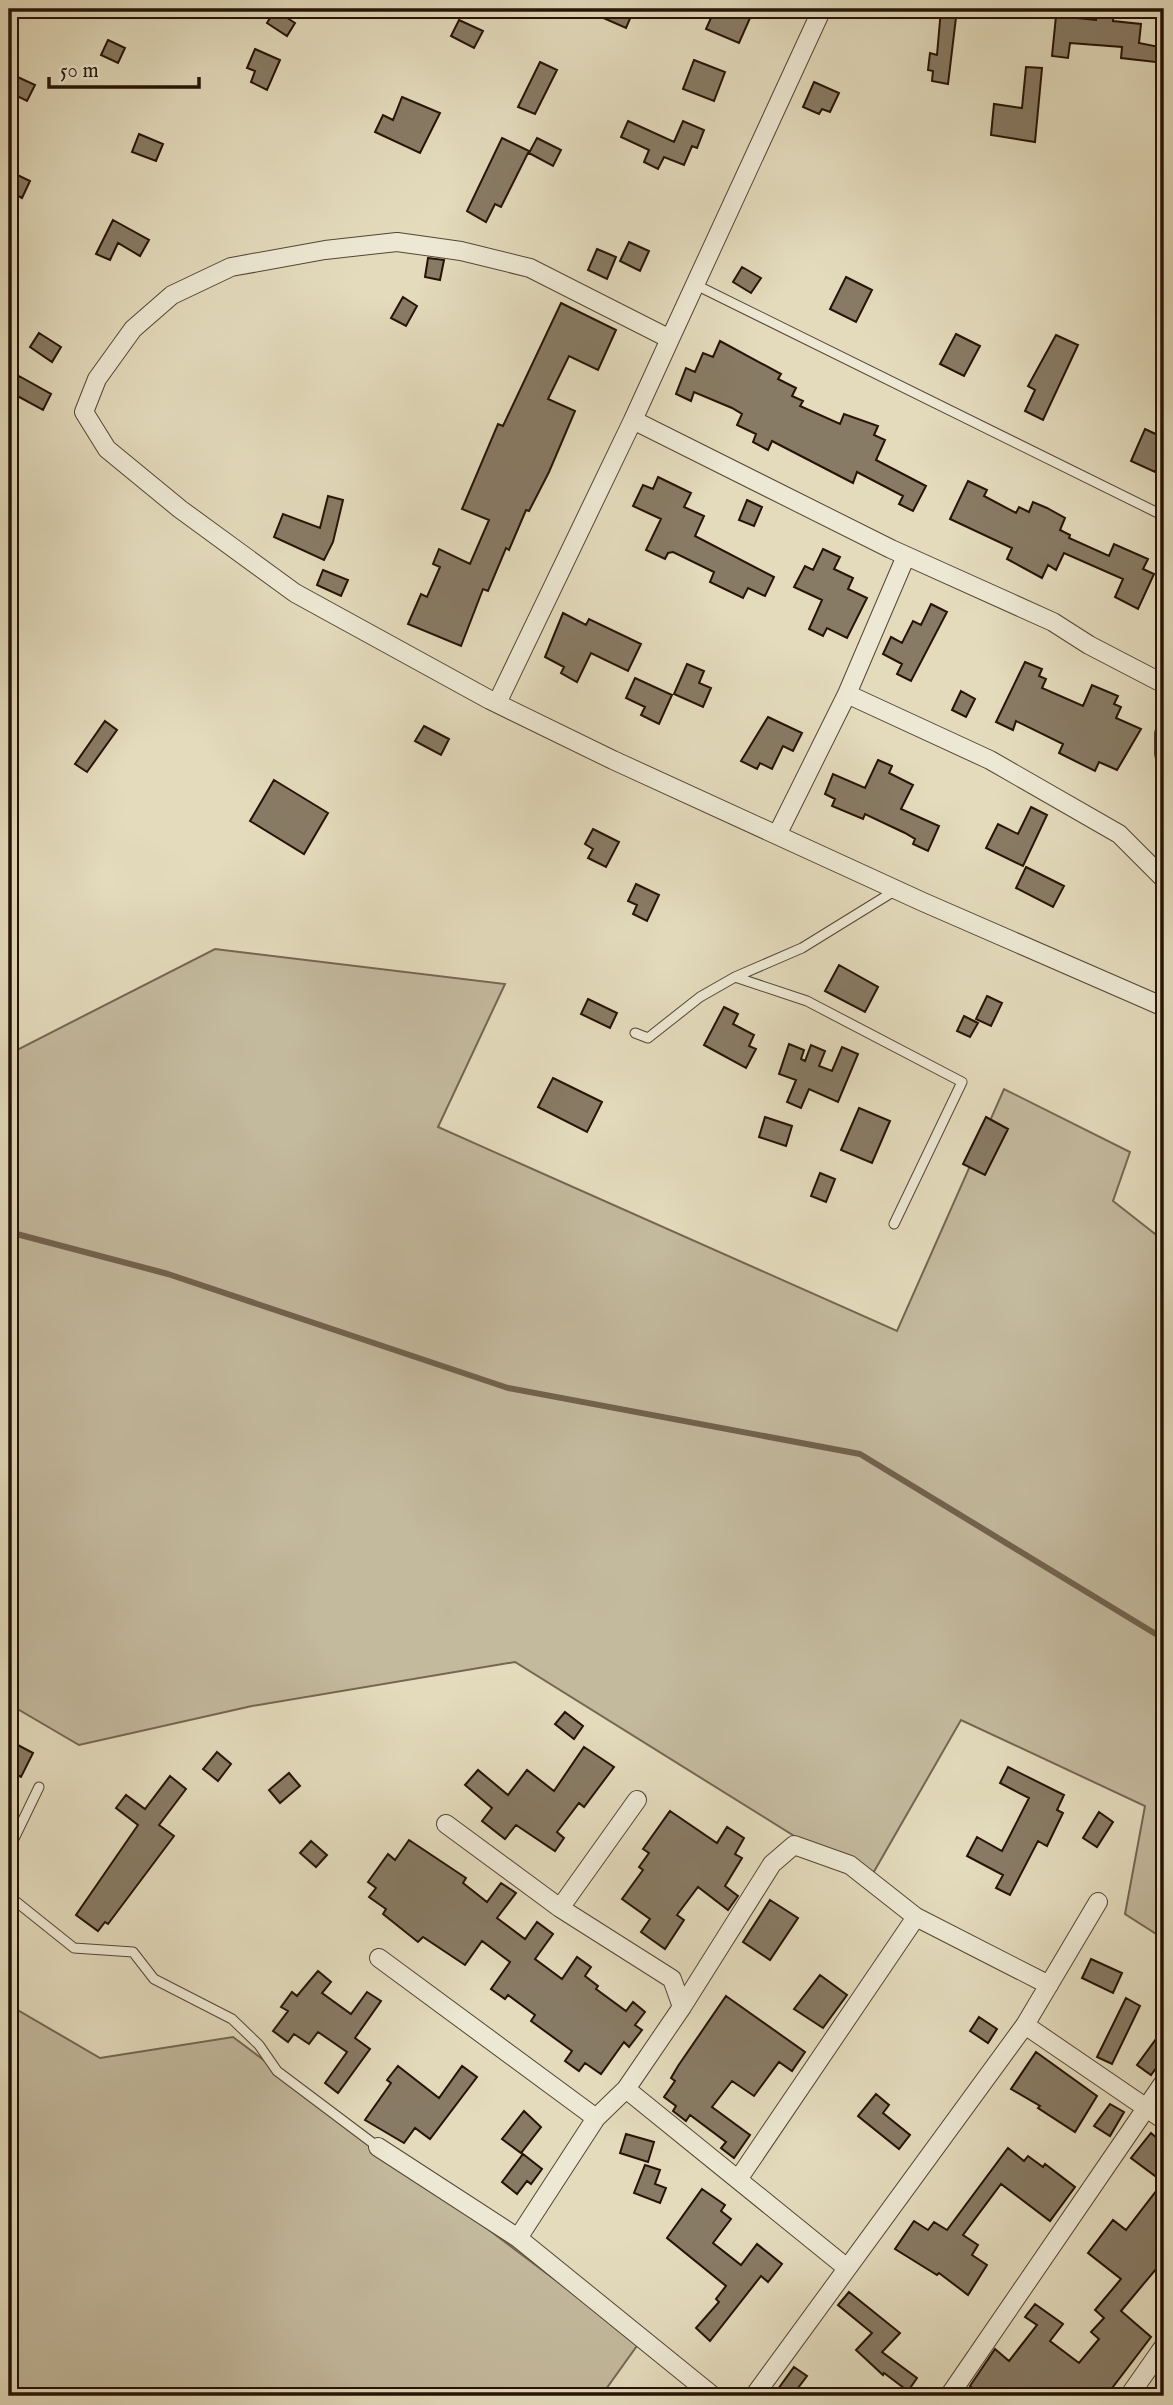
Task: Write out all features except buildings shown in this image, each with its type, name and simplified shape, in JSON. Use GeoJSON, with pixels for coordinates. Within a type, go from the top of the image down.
{"type":"FeatureCollection","features":[{"type":"Feature","properties":{"kind":"street"},"geometry":{"type":"LineString","coordinates":[[497,703],[696,285],[822,9]]}},
{"type":"Feature","properties":{"kind":"street"},"geometry":{"type":"LineString","coordinates":[[670,339],[530,268],[461,251],[397,242],[231,267],[172,295],[133,330],[97,379],[84,412],[107,449],[180,509],[295,593],[497,703],[613,760],[896,890],[1164,1007]]}},
{"type":"Feature","properties":{"kind":"street"},"geometry":{"type":"LineString","coordinates":[[633,419],[906,556],[1053,622],[1089,645],[1164,684]]}},
{"type":"Feature","properties":{"kind":"street"},"geometry":{"type":"LineString","coordinates":[[777,835],[846,694],[906,556]]}},
{"type":"Feature","properties":{"kind":"street"},"geometry":{"type":"LineString","coordinates":[[846,694],[990,760],[1119,834],[1164,879]]}},
{"type":"Feature","properties":{"kind":"street"},"geometry":{"type":"LineString","coordinates":[[1164,733],[1164,754]]}},
{"type":"Feature","properties":{"kind":"street"},"geometry":{"type":"LineString","coordinates":[[560,1908],[637,1800]]}},
{"type":"Feature","properties":{"kind":"street"},"geometry":{"type":"LineString","coordinates":[[446,1825],[560,1908],[672,1979],[682,2007]]}},
{"type":"Feature","properties":{"kind":"street"},"geometry":{"type":"LineString","coordinates":[[518,2238],[596,2118],[626,2089],[682,2007],[772,1864],[794,1845],[850,1865],[916,1917],[1049,1985]]}},
{"type":"Feature","properties":{"kind":"street"},"geometry":{"type":"LineString","coordinates":[[754,2396],[1025,2025],[1098,1902]]}},
{"type":"Feature","properties":{"kind":"street"},"geometry":{"type":"LineString","coordinates":[[739,2178],[916,1917]]}},
{"type":"Feature","properties":{"kind":"street"},"geometry":{"type":"LineString","coordinates":[[379,1958],[596,2118]]}},
{"type":"Feature","properties":{"kind":"street"},"geometry":{"type":"LineString","coordinates":[[1025,2025],[1164,2120]]}},
{"type":"Feature","properties":{"kind":"street"},"geometry":{"type":"LineString","coordinates":[[949,2396],[1164,2082]]}},
{"type":"Feature","properties":{"kind":"street"},"geometry":{"type":"LineString","coordinates":[[626,2089],[847,2268]]}},
{"type":"Feature","properties":{"kind":"street"},"geometry":{"type":"LineString","coordinates":[[379,2147],[518,2238],[713,2396]]}},
{"type":"Feature","properties":{"kind":"street"},"geometry":{"type":"LineString","coordinates":[[1129,2396],[1164,2346]]}},
{"type":"Feature","properties":{"kind":"lane"},"geometry":{"type":"LineString","coordinates":[[696,285],[1164,516]]}},
{"type":"Feature","properties":{"kind":"lane"},"geometry":{"type":"LineString","coordinates":[[635,1033],[648,1038],[700,997],[735,977],[802,948],[896,890]]}},
{"type":"Feature","properties":{"kind":"lane"},"geometry":{"type":"LineString","coordinates":[[735,977],[807,1002],[962,1082],[894,1224]]}},
{"type":"Feature","properties":{"kind":"lane"},"geometry":{"type":"LineString","coordinates":[[9,1849],[39,1787]]}},
{"type":"Feature","properties":{"kind":"lane"},"geometry":{"type":"LineString","coordinates":[[9,1896],[74,1948],[133,1952],[154,1979],[232,2019],[259,2045],[277,2071],[379,2147]]}},
{"type":"Feature","properties":{"kind":"shaded area"},"geometry":{"type":"Polygon","coordinates":[[[215,949],[505,984],[438,1127],[897,1331],[1004,1089],[1130,1152],[1113,1201],[1164,1241],[1164,1939],[1125,1914],[1145,1806],[961,1720],[868,1882],[515,1662],[252,1706],[79,1745],[9,1704],[9,1054],[215,949]]]}},
{"type":"Feature","properties":{"kind":"shaded area"},"geometry":{"type":"Polygon","coordinates":[[[9,2005],[100,2058],[233,2037],[639,2343],[601,2396],[9,2396],[9,2005]]]}},
{"type":"Feature","properties":{"kind":"waterway"},"geometry":{"type":"LineString","coordinates":[[9,1232],[168,1274],[508,1388],[860,1454],[1164,1639]]}}]}
